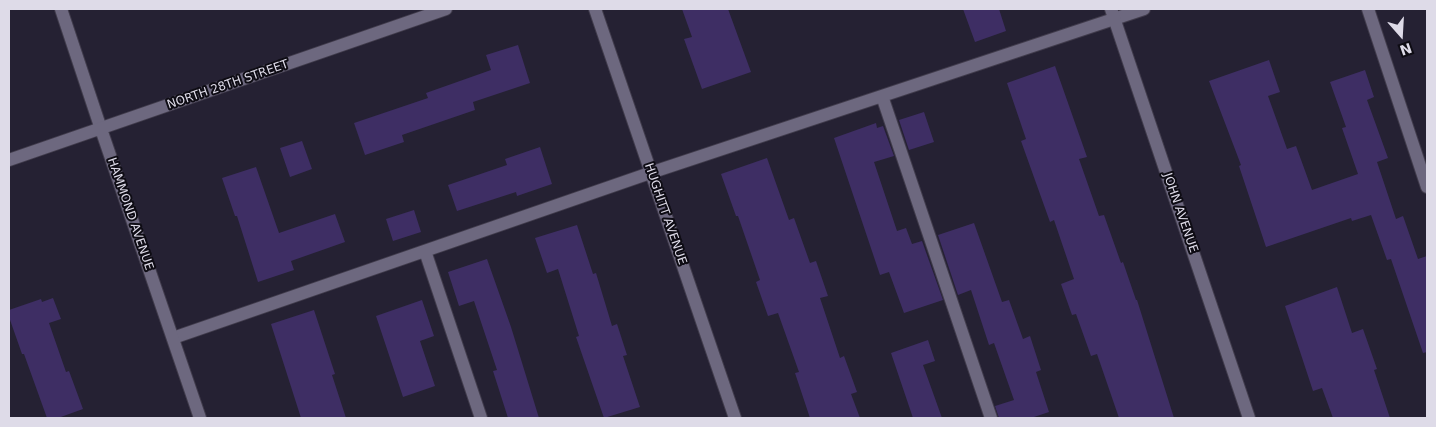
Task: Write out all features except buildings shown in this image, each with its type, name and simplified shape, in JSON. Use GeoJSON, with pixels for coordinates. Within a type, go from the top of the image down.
{"type":"FeatureCollection","features":[{"type":"Feature","properties":{"kind":"street","name":"HAMMOND AVENUE"},"geometry":{"type":"LineString","coordinates":[[62,9],[200,418]]}},
{"type":"Feature","properties":{"kind":"street","name":"NORTH 28TH STREET"},"geometry":{"type":"LineString","coordinates":[[9,160],[446,9]]}},
{"type":"Feature","properties":{"kind":"street","name":"HUGHITT AVENUE"},"geometry":{"type":"LineString","coordinates":[[595,9],[735,418]]}},
{"type":"Feature","properties":{"kind":"street"},"geometry":{"type":"LineString","coordinates":[[173,338],[650,172],[882,96],[1112,14],[1144,9]]}},
{"type":"Feature","properties":{"kind":"street"},"geometry":{"type":"LineString","coordinates":[[1368,9],[1427,186]]}},
{"type":"Feature","properties":{"kind":"street","name":"JOHN AVENUE"},"geometry":{"type":"LineString","coordinates":[[1112,14],[1249,418]]}},
{"type":"Feature","properties":{"kind":"street"},"geometry":{"type":"LineString","coordinates":[[882,96],[992,418]]}},
{"type":"Feature","properties":{"kind":"street"},"geometry":{"type":"LineString","coordinates":[[425,251],[481,418]]}}]}
